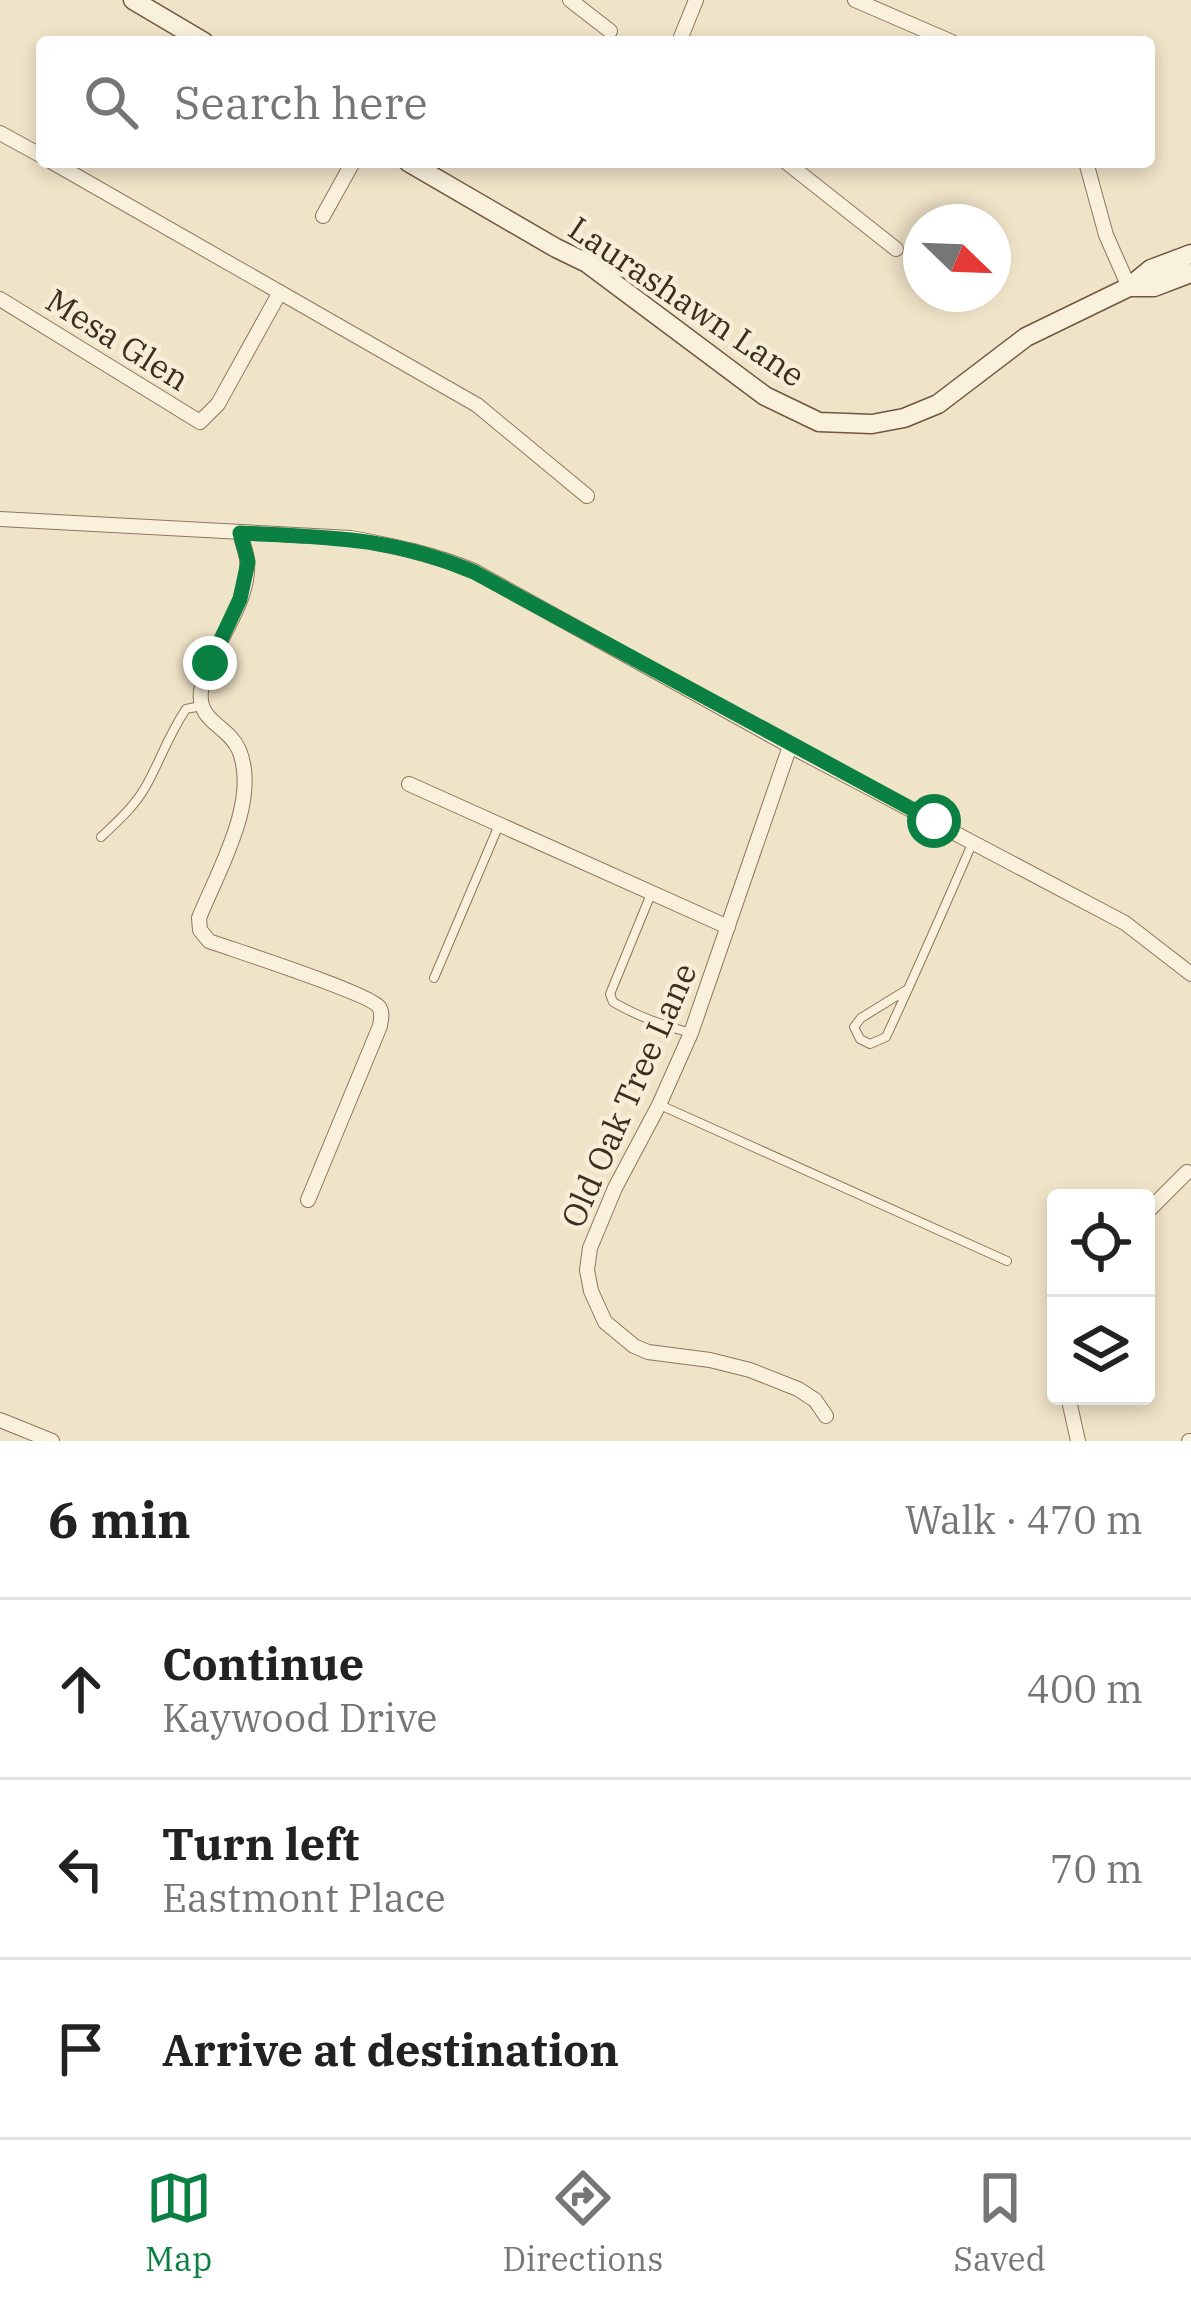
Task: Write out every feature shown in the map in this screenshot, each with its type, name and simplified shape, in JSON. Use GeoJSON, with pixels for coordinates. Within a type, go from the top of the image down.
{"type":"FeatureCollection","features":[{"type":"Feature","properties":{"kind":"street"},"geometry":{"type":"LineString","coordinates":[[133,0],[194,36]]}},
{"type":"Feature","properties":{"kind":"street"},"geometry":{"type":"LineString","coordinates":[[570,0],[610,31]]}},
{"type":"Feature","properties":{"kind":"street"},"geometry":{"type":"LineString","coordinates":[[682,36],[697,0]]}},
{"type":"Feature","properties":{"kind":"street"},"geometry":{"type":"LineString","coordinates":[[855,0],[938,36]]}},
{"type":"Feature","properties":{"kind":"street"},"geometry":{"type":"LineString","coordinates":[[0,133],[36,153]]}},
{"type":"Feature","properties":{"kind":"street"},"geometry":{"type":"LineString","coordinates":[[63,168],[477,405],[587,496]]}},
{"type":"Feature","properties":{"kind":"street"},"geometry":{"type":"LineString","coordinates":[[323,216],[350,168]]}},
{"type":"Feature","properties":{"kind":"street","name":"Laurashawn Lane"},"geometry":{"type":"LineString","coordinates":[[418,168],[587,263],[765,396],[819,422],[872,424],[938,404],[1026,337],[1130,286],[1151,269],[1191,254]]}},
{"type":"Feature","properties":{"kind":"street"},"geometry":{"type":"LineString","coordinates":[[794,168],[896,249]]}},
{"type":"Feature","properties":{"kind":"street"},"geometry":{"type":"LineString","coordinates":[[1088,168],[1106,236],[1130,286]]}},
{"type":"Feature","properties":{"kind":"street","name":"Laurashawn Lane"},"geometry":{"type":"LineString","coordinates":[[1130,286],[1154,287],[1191,273]]}},
{"type":"Feature","properties":{"kind":"street","name":"Mesa Glen"},"geometry":{"type":"LineString","coordinates":[[0,299],[200,422],[218,404],[280,292]]}},
{"type":"Feature","properties":{"kind":"street"},"geometry":{"type":"LineString","coordinates":[[0,519],[351,538],[439,556],[1125,923],[1191,974]]}},
{"type":"Feature","properties":{"kind":"street"},"geometry":{"type":"LineString","coordinates":[[240,533],[248,562],[240,599],[200,696],[209,720],[234,739],[242,755],[246,784],[240,818],[199,918],[200,930],[209,941],[352,991],[378,1005],[382,1013],[308,1200]]}},
{"type":"Feature","properties":{"kind":"street","name":"Old Oak Tree Lane"},"geometry":{"type":"LineString","coordinates":[[790,746],[691,1033],[615,1188],[590,1248],[587,1270],[605,1322],[634,1346],[710,1360],[778,1380],[815,1400],[826,1416]]}},
{"type":"Feature","properties":{"kind":"street"},"geometry":{"type":"LineString","coordinates":[[409,784],[728,927]]}},
{"type":"Feature","properties":{"kind":"street"},"geometry":{"type":"LineString","coordinates":[[1155,1204],[1187,1172]]}},
{"type":"Feature","properties":{"kind":"street"},"geometry":{"type":"LineString","coordinates":[[1070,1405],[1078,1441]]}},
{"type":"Feature","properties":{"kind":"street"},"geometry":{"type":"LineString","coordinates":[[0,1420],[52,1441]]}},
{"type":"Feature","properties":{"kind":"lane"},"geometry":{"type":"LineString","coordinates":[[101,837],[145,789],[168,736],[186,710],[203,705]]}},
{"type":"Feature","properties":{"kind":"lane"},"geometry":{"type":"LineString","coordinates":[[434,978],[499,824]]}},
{"type":"Feature","properties":{"kind":"lane"},"geometry":{"type":"LineString","coordinates":[[908,989],[861,1018],[854,1027],[860,1039],[870,1044],[886,1036],[908,989],[973,842]]}},
{"type":"Feature","properties":{"kind":"lane"},"geometry":{"type":"LineString","coordinates":[[652,892],[610,994],[622,1007],[691,1033]]}},
{"type":"Feature","properties":{"kind":"lane"},"geometry":{"type":"LineString","coordinates":[[659,1105],[1007,1261]]}},
{"type":"Feature","properties":{"kind":"route"},"geometry":{"type":"LineString","coordinates":[[210,663],[240,599],[248,562],[240,533],[351,538],[408,548],[474,572],[934,821]]}}]}
